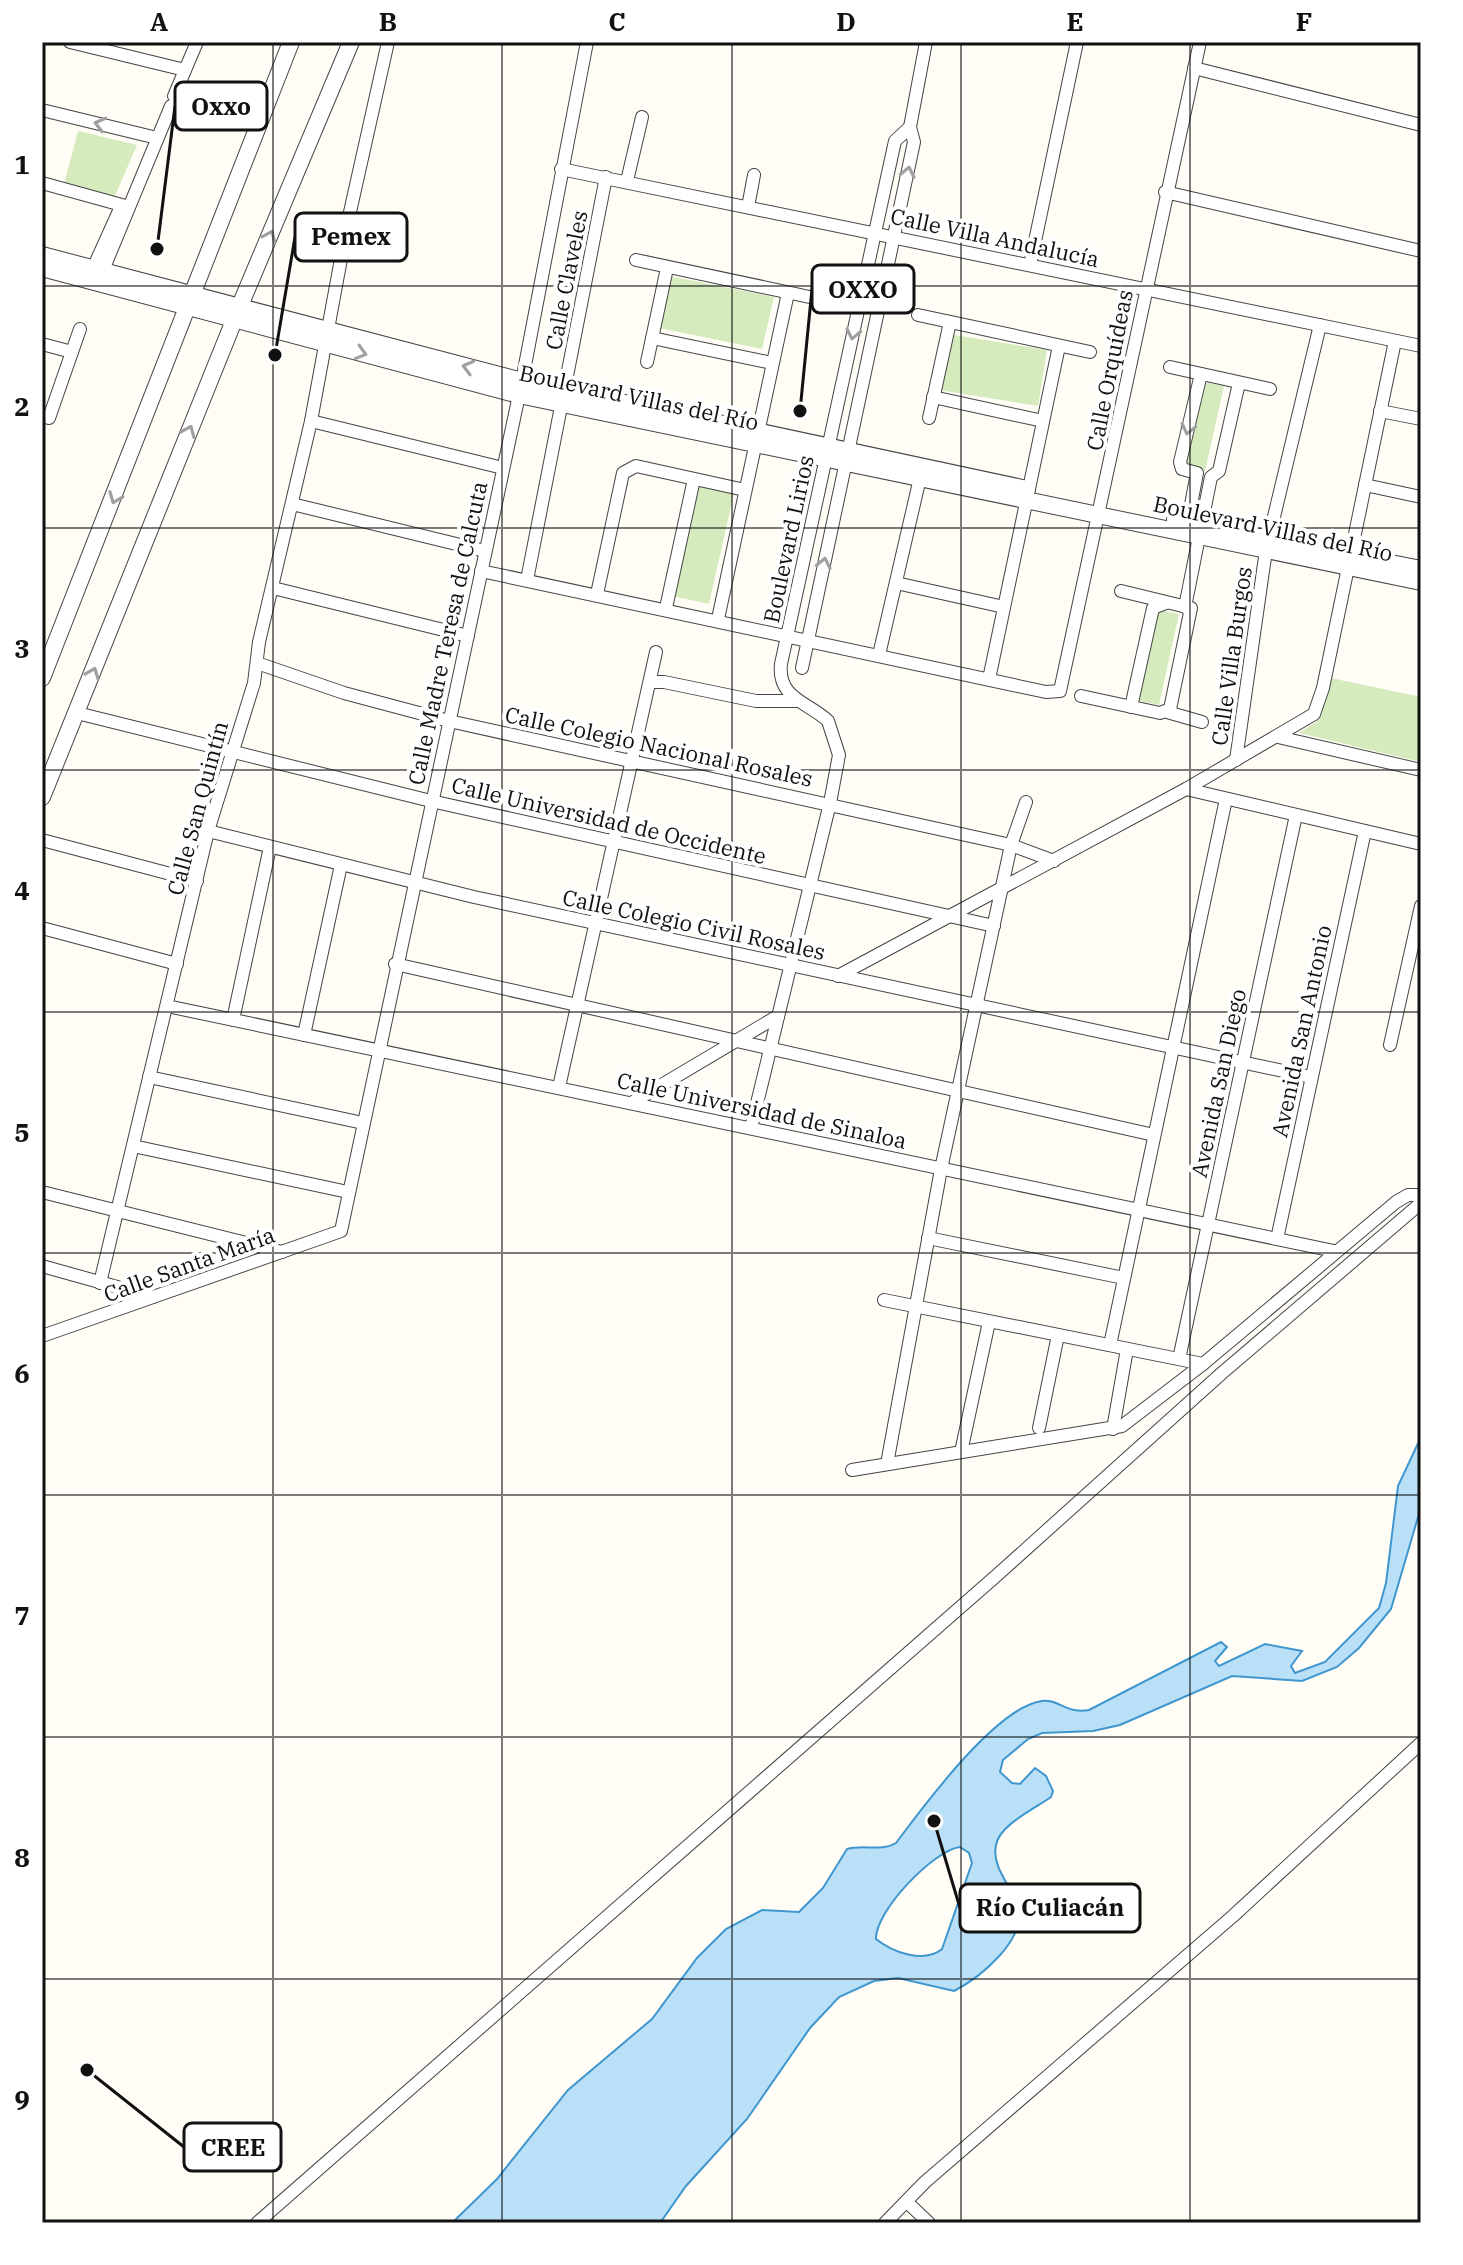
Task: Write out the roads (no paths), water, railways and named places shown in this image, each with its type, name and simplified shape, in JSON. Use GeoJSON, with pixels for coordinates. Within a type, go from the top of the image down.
{"type":"FeatureCollection","features":[{"type":"Feature","properties":{"kind":"street"},"geometry":{"type":"LineString","coordinates":[[70,42],[185,70]]}},
{"type":"Feature","properties":{"kind":"street"},"geometry":{"type":"LineString","coordinates":[[96,275],[197,42]]}},
{"type":"Feature","properties":{"kind":"street"},"geometry":{"type":"LineString","coordinates":[[42,678],[291,42]]}},
{"type":"Feature","properties":{"kind":"street"},"geometry":{"type":"LineString","coordinates":[[42,797],[237,314],[351,42]]}},
{"type":"Feature","properties":{"kind":"street","name":"Calle San Quintín"},"geometry":{"type":"LineString","coordinates":[[100,1283],[208,831],[257,663],[311,421],[388,42]]}},
{"type":"Feature","properties":{"kind":"street","name":"Calle Madre Teresa de Calcuta"},"geometry":{"type":"LineString","coordinates":[[341,1231],[395,964],[521,388],[587,42]]}},
{"type":"Feature","properties":{"kind":"street","name":"Boulevard Lirios"},"geometry":{"type":"LineString","coordinates":[[802,668],[914,142],[910,127],[926,42]]}},
{"type":"Feature","properties":{"kind":"street"},"geometry":{"type":"LineString","coordinates":[[1030,265],[1077,42]]}},
{"type":"Feature","properties":{"kind":"street","name":"Calle Orquídeas"},"geometry":{"type":"LineString","coordinates":[[989,679],[1046,692],[1057,693],[1063,686],[1165,192],[1200,42]]}},
{"type":"Feature","properties":{"kind":"street"},"geometry":{"type":"LineString","coordinates":[[1194,68],[1421,125]]}},
{"type":"Feature","properties":{"kind":"street"},"geometry":{"type":"LineString","coordinates":[[42,110],[157,138]]}},
{"type":"Feature","properties":{"kind":"street"},"geometry":{"type":"LineString","coordinates":[[627,181],[642,117]]}},
{"type":"Feature","properties":{"kind":"street","name":"Boulevard Lirios"},"geometry":{"type":"LineString","coordinates":[[796,701],[780,674],[895,141],[910,127]]}},
{"type":"Feature","properties":{"kind":"street","name":"Calle Villa Andalucía"},"geometry":{"type":"LineString","coordinates":[[561,169],[1421,346]]}},
{"type":"Feature","properties":{"kind":"street"},"geometry":{"type":"LineString","coordinates":[[748,207],[754,175]]}},
{"type":"Feature","properties":{"kind":"street","name":"Calle Claveles"},"geometry":{"type":"LineString","coordinates":[[527,580],[606,177]]}},
{"type":"Feature","properties":{"kind":"street"},"geometry":{"type":"LineString","coordinates":[[42,183],[126,206]]}},
{"type":"Feature","properties":{"kind":"street"},"geometry":{"type":"LineString","coordinates":[[1165,192],[1421,251]]}},
{"type":"Feature","properties":{"kind":"street","name":"Boulevard Villas del Río"},"geometry":{"type":"LineString","coordinates":[[42,255],[96,275],[521,388],[1350,561],[1421,582]]}},
{"type":"Feature","properties":{"kind":"street"},"geometry":{"type":"LineString","coordinates":[[636,260],[819,299]]}},
{"type":"Feature","properties":{"kind":"street","name":"Boulevard Villas del Río"},"geometry":{"type":"LineString","coordinates":[[42,268],[96,275]]}},
{"type":"Feature","properties":{"kind":"street"},"geometry":{"type":"LineString","coordinates":[[647,362],[667,268]]}},
{"type":"Feature","properties":{"kind":"street"},"geometry":{"type":"LineString","coordinates":[[718,619],[788,293]]}},
{"type":"Feature","properties":{"kind":"street"},"geometry":{"type":"LineString","coordinates":[[918,315],[1090,352]]}},
{"type":"Feature","properties":{"kind":"street"},"geometry":{"type":"LineString","coordinates":[[929,418],[950,322]]}},
{"type":"Feature","properties":{"kind":"street","name":"Calle Villa Burgos"},"geometry":{"type":"LineString","coordinates":[[1236,760],[1267,544],[1320,325]]}},
{"type":"Feature","properties":{"kind":"street"},"geometry":{"type":"LineString","coordinates":[[46,417],[80,329]]}},
{"type":"Feature","properties":{"kind":"street"},"geometry":{"type":"LineString","coordinates":[[652,338],[772,363]]}},
{"type":"Feature","properties":{"kind":"street"},"geometry":{"type":"LineString","coordinates":[[838,976],[1186,789],[1278,737],[1317,710],[1395,341]]}},
{"type":"Feature","properties":{"kind":"street"},"geometry":{"type":"LineString","coordinates":[[42,344],[72,352]]}},
{"type":"Feature","properties":{"kind":"street"},"geometry":{"type":"LineString","coordinates":[[481,571],[989,679],[1059,346]]}},
{"type":"Feature","properties":{"kind":"street"},"geometry":{"type":"LineString","coordinates":[[1170,367],[1270,389]]}},
{"type":"Feature","properties":{"kind":"street"},"geometry":{"type":"LineString","coordinates":[[1185,607],[1197,473],[1182,469],[1180,462],[1201,374]]}},
{"type":"Feature","properties":{"kind":"street"},"geometry":{"type":"LineString","coordinates":[[1193,529],[1211,477],[1219,471],[1239,383]]}},
{"type":"Feature","properties":{"kind":"street"},"geometry":{"type":"LineString","coordinates":[[933,397],[1043,421]]}},
{"type":"Feature","properties":{"kind":"street"},"geometry":{"type":"LineString","coordinates":[[1380,411],[1421,419]]}},
{"type":"Feature","properties":{"kind":"street"},"geometry":{"type":"LineString","coordinates":[[311,421],[503,468]]}},
{"type":"Feature","properties":{"kind":"street","name":"Boulevard Villas del Río"},"geometry":{"type":"LineString","coordinates":[[847,456],[920,478],[1028,494]]}},
{"type":"Feature","properties":{"kind":"street"},"geometry":{"type":"LineString","coordinates":[[597,594],[623,473],[636,466],[745,490]]}},
{"type":"Feature","properties":{"kind":"street"},"geometry":{"type":"LineString","coordinates":[[879,655],[920,478]]}},
{"type":"Feature","properties":{"kind":"street"},"geometry":{"type":"LineString","coordinates":[[666,608],[694,479]]}},
{"type":"Feature","properties":{"kind":"street"},"geometry":{"type":"LineString","coordinates":[[1365,485],[1421,497]]}},
{"type":"Feature","properties":{"kind":"street"},"geometry":{"type":"LineString","coordinates":[[292,504],[485,551]]}},
{"type":"Feature","properties":{"kind":"street","name":"Boulevard Villas del Río"},"geometry":{"type":"LineString","coordinates":[[1350,561],[1421,569]]}},
{"type":"Feature","properties":{"kind":"street"},"geometry":{"type":"LineString","coordinates":[[896,583],[1004,607]]}},
{"type":"Feature","properties":{"kind":"street"},"geometry":{"type":"LineString","coordinates":[[273,588],[468,636]]}},
{"type":"Feature","properties":{"kind":"street"},"geometry":{"type":"LineString","coordinates":[[1121,591],[1191,608],[1192,615],[1169,708]]}},
{"type":"Feature","properties":{"kind":"street"},"geometry":{"type":"LineString","coordinates":[[1131,707],[1153,608],[1166,603]]}},
{"type":"Feature","properties":{"kind":"street"},"geometry":{"type":"LineString","coordinates":[[559,1087],[656,652]]}},
{"type":"Feature","properties":{"kind":"street","name":"Calle Colegio Nacional Rosales"},"geometry":{"type":"LineString","coordinates":[[257,663],[344,693],[449,721],[830,803],[1011,845],[1054,861]]}},
{"type":"Feature","properties":{"kind":"street"},"geometry":{"type":"LineString","coordinates":[[650,682],[664,682],[756,701],[796,701],[822,715],[835,735],[839,755],[830,803],[751,1128]]}},
{"type":"Feature","properties":{"kind":"street"},"geometry":{"type":"LineString","coordinates":[[1081,696],[1131,707],[1169,708],[1202,722]]}},
{"type":"Feature","properties":{"kind":"street","name":"Calle Universidad de Occidente"},"geometry":{"type":"LineString","coordinates":[[77,713],[233,749],[431,801],[994,926]]}},
{"type":"Feature","properties":{"kind":"street"},"geometry":{"type":"LineString","coordinates":[[1278,737],[1421,770]]}},
{"type":"Feature","properties":{"kind":"street"},"geometry":{"type":"LineString","coordinates":[[1186,789],[1421,844]]}},
{"type":"Feature","properties":{"kind":"street"},"geometry":{"type":"LineString","coordinates":[[1110,1345],[1226,799]]}},
{"type":"Feature","properties":{"kind":"street"},"geometry":{"type":"LineString","coordinates":[[887,1464],[941,1169],[1011,845],[1026,802]]}},
{"type":"Feature","properties":{"kind":"street","name":"Avenida San Diego"},"geometry":{"type":"LineString","coordinates":[[1179,1359],[1296,815]]}},
{"type":"Feature","properties":{"kind":"street","name":"Calle Colegio Civil Rosales"},"geometry":{"type":"LineString","coordinates":[[208,831],[413,883],[1311,1077]]}},
{"type":"Feature","properties":{"kind":"street","name":"Avenida San Antonio"},"geometry":{"type":"LineString","coordinates":[[1277,1239],[1365,831]]}},
{"type":"Feature","properties":{"kind":"street"},"geometry":{"type":"LineString","coordinates":[[42,840],[197,881]]}},
{"type":"Feature","properties":{"kind":"street"},"geometry":{"type":"LineString","coordinates":[[233,1020],[270,847]]}},
{"type":"Feature","properties":{"kind":"street"},"geometry":{"type":"LineString","coordinates":[[304,1035],[341,865]]}},
{"type":"Feature","properties":{"kind":"street"},"geometry":{"type":"LineString","coordinates":[[1390,1045],[1421,906]]}},
{"type":"Feature","properties":{"kind":"street"},"geometry":{"type":"LineString","coordinates":[[42,928],[177,964]]}},
{"type":"Feature","properties":{"kind":"street"},"geometry":{"type":"LineString","coordinates":[[395,964],[1154,1135]]}},
{"type":"Feature","properties":{"kind":"street","name":"Calle Universidad de Sinaloa"},"geometry":{"type":"LineString","coordinates":[[167,1006],[1334,1251]]}},
{"type":"Feature","properties":{"kind":"street"},"geometry":{"type":"LineString","coordinates":[[633,1102],[778,1016]]}},
{"type":"Feature","properties":{"kind":"street"},"geometry":{"type":"LineString","coordinates":[[149,1077],[363,1123]]}},
{"type":"Feature","properties":{"kind":"street"},"geometry":{"type":"LineString","coordinates":[[133,1146],[348,1192]]}},
{"type":"Feature","properties":{"kind":"street"},"geometry":{"type":"LineString","coordinates":[[42,1192],[282,1252]]}},
{"type":"Feature","properties":{"kind":"street"},"geometry":{"type":"LineString","coordinates":[[852,1470],[1113,1429],[1135,1418],[1203,1364],[1334,1251],[1400,1199],[1421,1195]]}},
{"type":"Feature","properties":{"kind":"street"},"geometry":{"type":"LineString","coordinates":[[257,2223],[996,1576],[1222,1373],[1421,1203]]}},
{"type":"Feature","properties":{"kind":"street","name":"Calle Santa María"},"geometry":{"type":"LineString","coordinates":[[44,1340],[153,1297],[341,1231]]}},
{"type":"Feature","properties":{"kind":"street"},"geometry":{"type":"LineString","coordinates":[[928,1238],[1124,1278]]}},
{"type":"Feature","properties":{"kind":"street"},"geometry":{"type":"LineString","coordinates":[[42,1266],[153,1297]]}},
{"type":"Feature","properties":{"kind":"street"},"geometry":{"type":"LineString","coordinates":[[884,1300],[1203,1364]]}},
{"type":"Feature","properties":{"kind":"street"},"geometry":{"type":"LineString","coordinates":[[961,1452],[989,1322]]}},
{"type":"Feature","properties":{"kind":"street"},"geometry":{"type":"LineString","coordinates":[[1039,1428],[1058,1335]]}},
{"type":"Feature","properties":{"kind":"street"},"geometry":{"type":"LineString","coordinates":[[1113,1429],[1127,1349]]}},
{"type":"Feature","properties":{"kind":"street"},"geometry":{"type":"LineString","coordinates":[[885,2223],[908,2203],[925,2182],[1233,1916],[1421,1743]]}},
{"type":"Feature","properties":{"kind":"street"},"geometry":{"type":"LineString","coordinates":[[908,2203],[929,2223]]}},
{"type":"Feature","properties":{"kind":"water"},"geometry":{"type":"Polygon","coordinates":[[[1421,1437],[1421,1507],[1391,1609],[1359,1648],[1337,1667],[1302,1681],[1232,1676],[1120,1725],[1093,1731],[1042,1733],[1028,1739],[1003,1760],[1000,1772],[1012,1783],[1020,1784],[1035,1768],[1046,1776],[1053,1791],[1051,1797],[1011,1824],[996,1845],[999,1870],[1015,1900],[1019,1921],[1008,1945],[976,1977],[954,1991],[898,1978],[874,1981],[839,1997],[810,2028],[747,2119],[686,2186],[660,2223],[452,2223],[497,2179],[568,2090],[652,2019],[697,1958],[726,1929],[762,1910],[799,1912],[823,1888],[847,1849],[885,1847],[896,1843],[962,1761],[983,1739],[1024,1707],[1048,1701],[1074,1710],[1089,1710],[1221,1642],[1227,1647],[1215,1661],[1219,1666],[1265,1644],[1302,1651],[1291,1666],[1295,1673],[1325,1662],[1379,1608],[1386,1583],[1398,1486],[1421,1437]],[[960,1847],[922,1870],[885,1913],[876,1939],[891,1948],[917,1956],[926,1956],[942,1949],[972,1863],[969,1853],[960,1847]]]}},
{"type":"Feature","properties":{"kind":"place","name":"Oxxo"},"geometry":{"type":"Point","coordinates":[157,249]}},
{"type":"Feature","properties":{"kind":"place","name":"Pemex"},"geometry":{"type":"Point","coordinates":[275,355]}},
{"type":"Feature","properties":{"kind":"place","name":"OXXO"},"geometry":{"type":"Point","coordinates":[800,411]}},
{"type":"Feature","properties":{"kind":"place","name":"Río Culiacán"},"geometry":{"type":"Point","coordinates":[934,1821]}},
{"type":"Feature","properties":{"kind":"place","name":"CREE"},"geometry":{"type":"Point","coordinates":[87,2070]}}]}
